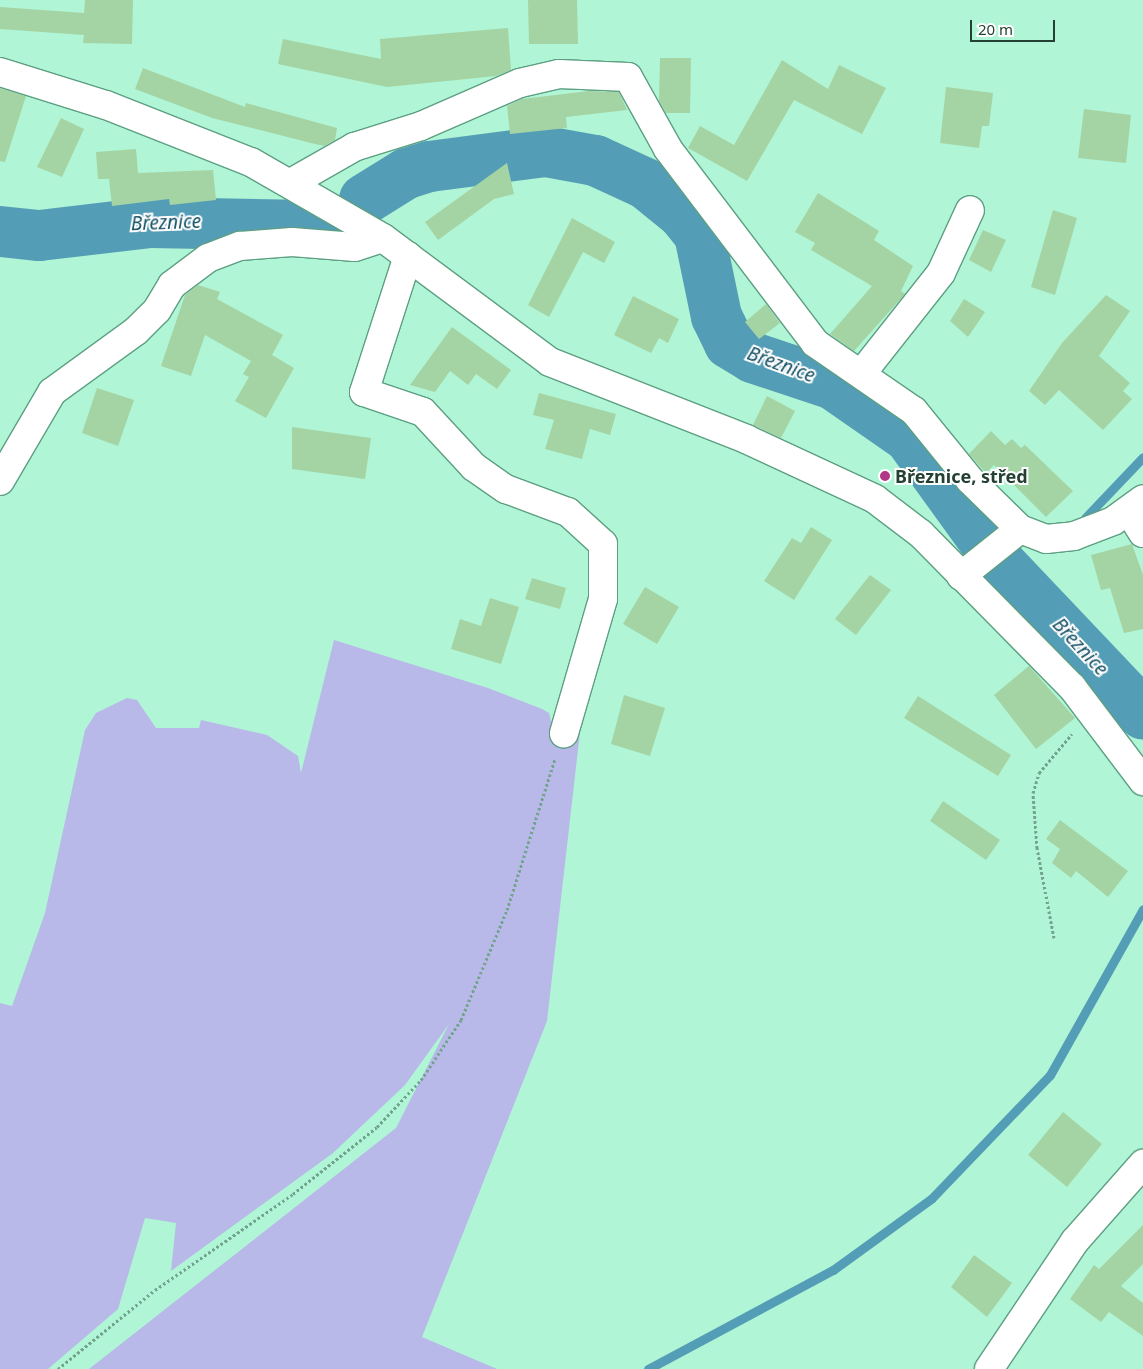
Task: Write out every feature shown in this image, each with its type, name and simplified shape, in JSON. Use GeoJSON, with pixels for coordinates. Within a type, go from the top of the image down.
{"type":"FeatureCollection","features":[{"type":"Feature","properties":{"kind":"street"},"geometry":{"type":"LineString","coordinates":[[0,72],[106,105],[251,162],[291,183],[382,238],[550,362],[847,483],[899,515],[969,569],[1096,715],[1143,780]]}},
{"type":"Feature","properties":{"kind":"street"},"geometry":{"type":"LineString","coordinates":[[291,183],[354,147],[421,126],[520,83],[559,74],[628,77],[668,149],[803,328],[827,354],[862,373],[914,411],[1012,535]]}},
{"type":"Feature","properties":{"kind":"street"},"geometry":{"type":"LineString","coordinates":[[862,373],[941,273],[970,210]]}},
{"type":"Feature","properties":{"kind":"street"},"geometry":{"type":"LineString","coordinates":[[0,481],[52,392],[136,331],[157,310],[172,285],[208,258],[240,246],[292,242],[355,248],[382,238]]}},
{"type":"Feature","properties":{"kind":"street"},"geometry":{"type":"LineString","coordinates":[[408,256],[364,392],[423,412],[474,467],[506,489],[568,512],[603,544],[603,599],[564,733]]}},
{"type":"Feature","properties":{"kind":"street"},"geometry":{"type":"LineString","coordinates":[[969,569],[1012,535],[1059,539],[1138,515]]}},
{"type":"Feature","properties":{"kind":"street"},"geometry":{"type":"LineString","coordinates":[[989,1369],[1075,1241],[1143,1164]]}},
{"type":"Feature","properties":{"kind":"path"},"geometry":{"type":"LineString","coordinates":[[1054,938],[1037,848],[1033,793],[1039,773],[1052,755],[1096,715]]}},
{"type":"Feature","properties":{"kind":"path"},"geometry":{"type":"LineString","coordinates":[[58,1369],[155,1290],[293,1194],[377,1127],[421,1080],[461,1020],[507,910],[564,733]]}},
{"type":"Feature","properties":{"kind":"shaded area"},"geometry":{"type":"Polygon","coordinates":[[[334,640],[488,688],[549,713],[552,725],[580,732],[547,1021],[422,1337],[497,1369],[89,1369],[396,1128],[449,1024],[405,1085],[333,1153],[171,1271],[176,1223],[145,1218],[118,1309],[48,1369],[0,1369],[0,1003],[12,1006],[45,913],[85,730],[96,713],[127,698],[137,700],[156,728],[199,728],[201,720],[267,735],[298,756],[301,773],[334,640]]]}},
{"type":"Feature","properties":{"kind":"building"},"geometry":{"type":"Polygon","coordinates":[[[85,0],[133,0],[132,44],[83,43],[84,35],[0,29],[0,7],[84,13],[85,0]]]}},
{"type":"Feature","properties":{"kind":"building"},"geometry":{"type":"Polygon","coordinates":[[[528,0],[577,0],[578,44],[529,44],[528,0]]]}},
{"type":"Feature","properties":{"kind":"building"},"geometry":{"type":"Polygon","coordinates":[[[508,28],[511,70],[496,76],[387,87],[278,64],[283,39],[381,59],[380,39],[508,28]]]}},
{"type":"Feature","properties":{"kind":"building"},"geometry":{"type":"Polygon","coordinates":[[[660,58],[691,58],[690,113],[666,113],[659,101],[660,58]]]}},
{"type":"Feature","properties":{"kind":"building"},"geometry":{"type":"Polygon","coordinates":[[[782,60],[828,89],[839,65],[886,88],[862,134],[794,100],[747,181],[688,148],[700,126],[734,145],[782,60]]]}},
{"type":"Feature","properties":{"kind":"building"},"geometry":{"type":"Polygon","coordinates":[[[143,68],[245,107],[246,103],[337,128],[335,140],[324,146],[212,118],[135,89],[143,68]]]}},
{"type":"Feature","properties":{"kind":"building"},"geometry":{"type":"Polygon","coordinates":[[[946,87],[993,93],[989,126],[982,126],[979,148],[940,143],[946,87]]]}},
{"type":"Feature","properties":{"kind":"building"},"geometry":{"type":"Polygon","coordinates":[[[0,88],[26,96],[5,162],[0,161],[0,88]]]}},
{"type":"Feature","properties":{"kind":"building"},"geometry":{"type":"Polygon","coordinates":[[[589,91],[619,92],[627,110],[566,117],[567,128],[510,134],[507,106],[522,99],[589,91]]]}},
{"type":"Feature","properties":{"kind":"building"},"geometry":{"type":"Polygon","coordinates":[[[1084,109],[1131,115],[1126,163],[1078,158],[1084,109]]]}},
{"type":"Feature","properties":{"kind":"building"},"geometry":{"type":"Polygon","coordinates":[[[61,118],[84,129],[62,177],[37,167],[61,118]]]}},
{"type":"Feature","properties":{"kind":"building"},"geometry":{"type":"Polygon","coordinates":[[[136,149],[138,173],[213,170],[216,200],[170,205],[169,199],[112,206],[109,179],[98,179],[96,152],[136,149]]]}},
{"type":"Feature","properties":{"kind":"building"},"geometry":{"type":"Polygon","coordinates":[[[507,163],[514,194],[494,199],[438,240],[425,222],[507,163]]]}},
{"type":"Feature","properties":{"kind":"building"},"geometry":{"type":"Polygon","coordinates":[[[818,193],[879,231],[874,240],[913,266],[901,291],[905,294],[854,351],[830,334],[872,286],[811,250],[815,243],[795,232],[818,193]]]}},
{"type":"Feature","properties":{"kind":"building"},"geometry":{"type":"Polygon","coordinates":[[[1053,210],[1077,218],[1055,295],[1031,287],[1053,210]]]}},
{"type":"Feature","properties":{"kind":"building"},"geometry":{"type":"Polygon","coordinates":[[[572,218],[615,242],[604,263],[583,252],[549,317],[528,305],[572,218]]]}},
{"type":"Feature","properties":{"kind":"building"},"geometry":{"type":"Polygon","coordinates":[[[983,230],[1006,240],[991,272],[969,260],[983,230]]]}},
{"type":"Feature","properties":{"kind":"building"},"geometry":{"type":"Polygon","coordinates":[[[198,285],[220,292],[217,299],[283,335],[272,355],[294,368],[266,418],[235,401],[249,377],[243,374],[251,361],[205,335],[191,376],[161,366],[185,295],[198,285]]]}},
{"type":"Feature","properties":{"kind":"building"},"geometry":{"type":"Polygon","coordinates":[[[1106,295],[1130,311],[1099,356],[1130,383],[1123,391],[1132,399],[1103,430],[1059,390],[1045,405],[1029,391],[1062,343],[1106,295]]]}},
{"type":"Feature","properties":{"kind":"building"},"geometry":{"type":"Polygon","coordinates":[[[633,296],[679,319],[668,343],[659,338],[651,353],[614,335],[633,296]]]}},
{"type":"Feature","properties":{"kind":"building"},"geometry":{"type":"Polygon","coordinates":[[[964,299],[985,312],[968,337],[950,321],[964,299]]]}},
{"type":"Feature","properties":{"kind":"building"},"geometry":{"type":"Polygon","coordinates":[[[766,304],[780,323],[759,339],[745,322],[766,304]]]}},
{"type":"Feature","properties":{"kind":"building"},"geometry":{"type":"Polygon","coordinates":[[[452,327],[511,370],[497,389],[476,374],[468,385],[450,371],[435,392],[410,385],[452,327]]]}},
{"type":"Feature","properties":{"kind":"building"},"geometry":{"type":"Polygon","coordinates":[[[97,388],[134,400],[118,446],[82,433],[97,388]]]}},
{"type":"Feature","properties":{"kind":"building"},"geometry":{"type":"Polygon","coordinates":[[[539,393],[616,414],[610,435],[590,429],[582,459],[545,449],[554,420],[533,415],[539,393]]]}},
{"type":"Feature","properties":{"kind":"building"},"geometry":{"type":"Polygon","coordinates":[[[767,396],[795,411],[781,438],[753,425],[767,396]]]}},
{"type":"Feature","properties":{"kind":"building"},"geometry":{"type":"Polygon","coordinates":[[[292,427],[371,438],[365,479],[292,469],[292,427]]]}},
{"type":"Feature","properties":{"kind":"building"},"geometry":{"type":"Polygon","coordinates":[[[991,431],[1005,445],[1012,439],[1021,448],[1025,445],[1073,491],[1046,517],[994,465],[986,473],[969,454],[991,431]]]}},
{"type":"Feature","properties":{"kind":"building"},"geometry":{"type":"Polygon","coordinates":[[[811,527],[832,540],[794,600],[764,581],[792,538],[801,543],[811,527]]]}},
{"type":"Feature","properties":{"kind":"building"},"geometry":{"type":"Polygon","coordinates":[[[1132,544],[1143,575],[1143,629],[1124,633],[1110,588],[1101,590],[1091,555],[1132,544]]]}},
{"type":"Feature","properties":{"kind":"building"},"geometry":{"type":"Polygon","coordinates":[[[870,575],[891,590],[856,635],[835,619],[870,575]]]}},
{"type":"Feature","properties":{"kind":"building"},"geometry":{"type":"Polygon","coordinates":[[[532,578],[566,588],[560,609],[525,599],[532,578]]]}},
{"type":"Feature","properties":{"kind":"building"},"geometry":{"type":"Polygon","coordinates":[[[645,587],[679,607],[657,644],[623,624],[645,587]]]}},
{"type":"Feature","properties":{"kind":"building"},"geometry":{"type":"Polygon","coordinates":[[[490,598],[519,607],[501,664],[451,649],[460,619],[481,626],[490,598]]]}},
{"type":"Feature","properties":{"kind":"building"},"geometry":{"type":"Polygon","coordinates":[[[1029,666],[1075,718],[1036,749],[994,695],[1029,666]]]}},
{"type":"Feature","properties":{"kind":"building"},"geometry":{"type":"Polygon","coordinates":[[[624,695],[665,708],[650,756],[611,744],[624,695]]]}},
{"type":"Feature","properties":{"kind":"building"},"geometry":{"type":"Polygon","coordinates":[[[918,696],[1011,755],[998,776],[904,718],[918,696]]]}},
{"type":"Feature","properties":{"kind":"building"},"geometry":{"type":"Polygon","coordinates":[[[943,801],[1000,840],[986,860],[930,821],[943,801]]]}},
{"type":"Feature","properties":{"kind":"building"},"geometry":{"type":"Polygon","coordinates":[[[1060,820],[1128,871],[1108,897],[1076,871],[1071,878],[1052,863],[1060,849],[1046,839],[1060,820]]]}},
{"type":"Feature","properties":{"kind":"building"},"geometry":{"type":"Polygon","coordinates":[[[1063,1112],[1102,1144],[1067,1187],[1028,1155],[1063,1112]]]}},
{"type":"Feature","properties":{"kind":"building"},"geometry":{"type":"Polygon","coordinates":[[[1143,1225],[1143,1264],[1121,1286],[1143,1303],[1143,1336],[1109,1312],[1101,1322],[1070,1299],[1094,1265],[1099,1269],[1143,1225]]]}},
{"type":"Feature","properties":{"kind":"building"},"geometry":{"type":"Polygon","coordinates":[[[974,1255],[1012,1283],[987,1317],[951,1287],[974,1255]]]}},
{"type":"Feature","properties":{"kind":"waterway","name":"Březnice"},"geometry":{"type":"LineString","coordinates":[[364,199],[406,173],[429,166],[545,151],[595,160],[645,183],[682,213],[699,234],[716,316],[729,343],[752,357],[833,384],[909,437],[999,562],[1143,714]]}},
{"type":"Feature","properties":{"kind":"waterway","name":"Březnice"},"geometry":{"type":"LineString","coordinates":[[0,231],[39,235],[150,222],[308,225],[332,220]]}},
{"type":"Feature","properties":{"kind":"waterway"},"geometry":{"type":"LineString","coordinates":[[1085,518],[1143,457]]}},
{"type":"Feature","properties":{"kind":"waterway"},"geometry":{"type":"LineString","coordinates":[[999,562],[1023,558]]}},
{"type":"Feature","properties":{"kind":"waterway"},"geometry":{"type":"LineString","coordinates":[[648,1369],[833,1270],[932,1198],[1050,1075],[1143,909]]}},
{"type":"Feature","properties":{"kind":"place","name":"Březnice, střed"},"geometry":{"type":"Point","coordinates":[885,476]}}]}
